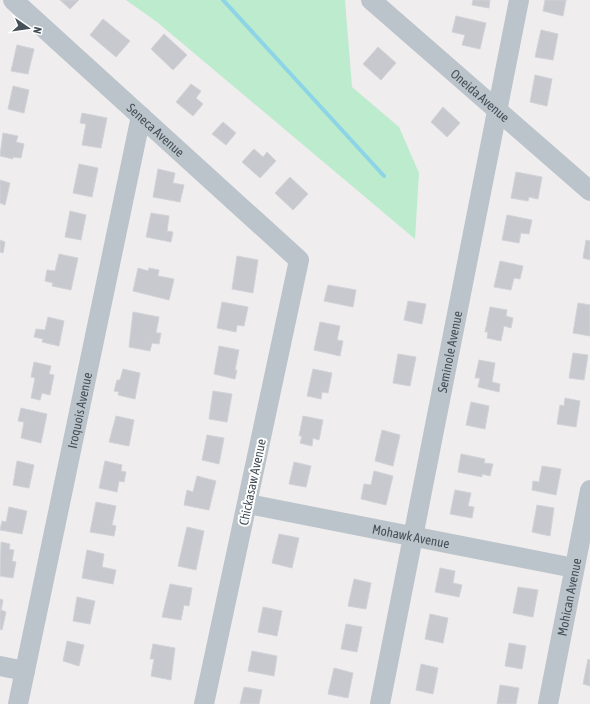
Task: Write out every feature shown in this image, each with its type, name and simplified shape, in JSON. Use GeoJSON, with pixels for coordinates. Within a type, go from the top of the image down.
{"type":"FeatureCollection","features":[{"type":"Feature","properties":{"kind":"street","name":"Seneca Avenue"},"geometry":{"type":"LineString","coordinates":[[13,0],[299,260]]}},
{"type":"Feature","properties":{"kind":"street","name":"Oneida Avenue"},"geometry":{"type":"LineString","coordinates":[[371,0],[496,111],[590,191]]}},
{"type":"Feature","properties":{"kind":"street","name":"Seminole Avenue"},"geometry":{"type":"LineString","coordinates":[[380,704],[519,0]]}},
{"type":"Feature","properties":{"kind":"street","name":"Iroquois Avenue"},"geometry":{"type":"LineString","coordinates":[[18,704],[141,116]]}},
{"type":"Feature","properties":{"kind":"street","name":"Chickasaw Avenue"},"geometry":{"type":"LineString","coordinates":[[204,704],[299,260]]}},
{"type":"Feature","properties":{"kind":"street","name":"Mohican Avenue"},"geometry":{"type":"LineString","coordinates":[[548,704],[590,490]]}},
{"type":"Feature","properties":{"kind":"street","name":"Mohawk Avenue"},"geometry":{"type":"LineString","coordinates":[[248,504],[574,568]]}},
{"type":"Feature","properties":{"kind":"street"},"geometry":{"type":"LineString","coordinates":[[0,666],[25,671]]}},
{"type":"Feature","properties":{"kind":"green space"},"geometry":{"type":"Polygon","coordinates":[[[126,0],[345,0],[352,87],[399,127],[419,173],[415,239],[157,22],[126,0]]]}},
{"type":"Feature","properties":{"kind":"building"},"geometry":{"type":"Polygon","coordinates":[[[60,0],[79,0],[70,9],[60,0]]]}},
{"type":"Feature","properties":{"kind":"building"},"geometry":{"type":"Polygon","coordinates":[[[473,0],[490,0],[489,8],[472,5],[473,0]]]}},
{"type":"Feature","properties":{"kind":"building"},"geometry":{"type":"Polygon","coordinates":[[[545,0],[566,0],[563,16],[543,11],[545,0]]]}},
{"type":"Feature","properties":{"kind":"building"},"geometry":{"type":"Polygon","coordinates":[[[456,16],[486,23],[480,49],[462,45],[465,35],[452,32],[456,16]]]}},
{"type":"Feature","properties":{"kind":"building"},"geometry":{"type":"Polygon","coordinates":[[[103,19],[130,41],[116,57],[90,35],[103,19]]]}},
{"type":"Feature","properties":{"kind":"building"},"geometry":{"type":"Polygon","coordinates":[[[541,30],[558,34],[553,60],[535,57],[541,30]]]}},
{"type":"Feature","properties":{"kind":"building"},"geometry":{"type":"Polygon","coordinates":[[[164,34],[187,55],[173,70],[151,49],[164,34]]]}},
{"type":"Feature","properties":{"kind":"building"},"geometry":{"type":"Polygon","coordinates":[[[17,45],[34,49],[28,74],[11,71],[17,45]]]}},
{"type":"Feature","properties":{"kind":"building"},"geometry":{"type":"Polygon","coordinates":[[[378,47],[396,63],[381,80],[363,64],[378,47]]]}},
{"type":"Feature","properties":{"kind":"building"},"geometry":{"type":"Polygon","coordinates":[[[535,75],[552,79],[547,106],[530,102],[535,75]]]}},
{"type":"Feature","properties":{"kind":"building"},"geometry":{"type":"Polygon","coordinates":[[[191,84],[201,91],[196,98],[203,104],[193,116],[176,102],[191,84]]]}},
{"type":"Feature","properties":{"kind":"building"},"geometry":{"type":"Polygon","coordinates":[[[13,86],[29,90],[24,113],[8,109],[13,86]]]}},
{"type":"Feature","properties":{"kind":"building"},"geometry":{"type":"Polygon","coordinates":[[[443,107],[460,123],[447,137],[431,122],[443,107]]]}},
{"type":"Feature","properties":{"kind":"building"},"geometry":{"type":"Polygon","coordinates":[[[82,113],[107,118],[101,148],[82,145],[86,124],[80,123],[82,113]]]}},
{"type":"Feature","properties":{"kind":"building"},"geometry":{"type":"Polygon","coordinates":[[[223,122],[236,133],[226,145],[212,134],[223,122]]]}},
{"type":"Feature","properties":{"kind":"building"},"geometry":{"type":"Polygon","coordinates":[[[3,133],[18,136],[16,142],[24,144],[21,158],[13,157],[13,159],[0,156],[3,133]]]}},
{"type":"Feature","properties":{"kind":"building"},"geometry":{"type":"Polygon","coordinates":[[[254,149],[263,157],[267,152],[276,161],[260,178],[242,162],[254,149]]]}},
{"type":"Feature","properties":{"kind":"building"},"geometry":{"type":"Polygon","coordinates":[[[79,164],[98,168],[92,197],[73,193],[79,164]]]}},
{"type":"Feature","properties":{"kind":"building"},"geometry":{"type":"Polygon","coordinates":[[[158,169],[175,173],[173,183],[184,185],[180,202],[153,197],[158,169]]]}},
{"type":"Feature","properties":{"kind":"building"},"geometry":{"type":"Polygon","coordinates":[[[516,172],[542,177],[538,199],[529,197],[528,201],[511,198],[516,172]]]}},
{"type":"Feature","properties":{"kind":"building"},"geometry":{"type":"Polygon","coordinates":[[[290,177],[308,194],[293,210],[275,193],[290,177]]]}},
{"type":"Feature","properties":{"kind":"building"},"geometry":{"type":"Polygon","coordinates":[[[0,180],[10,183],[5,205],[0,203],[0,180]]]}},
{"type":"Feature","properties":{"kind":"building"},"geometry":{"type":"Polygon","coordinates":[[[70,211],[86,215],[81,240],[65,237],[70,211]]]}},
{"type":"Feature","properties":{"kind":"building"},"geometry":{"type":"Polygon","coordinates":[[[151,213],[169,216],[167,231],[173,232],[171,242],[146,237],[151,213]]]}},
{"type":"Feature","properties":{"kind":"building"},"geometry":{"type":"Polygon","coordinates":[[[507,215],[532,220],[529,234],[521,233],[519,243],[502,240],[507,215]]]}},
{"type":"Feature","properties":{"kind":"building"},"geometry":{"type":"Polygon","coordinates":[[[0,240],[5,242],[3,253],[0,252],[0,240]]]}},
{"type":"Feature","properties":{"kind":"building"},"geometry":{"type":"Polygon","coordinates":[[[586,240],[590,241],[590,260],[583,258],[586,240]]]}},
{"type":"Feature","properties":{"kind":"building"},"geometry":{"type":"Polygon","coordinates":[[[59,254],[78,258],[71,290],[52,286],[53,283],[45,281],[47,270],[55,271],[59,254]]]}},
{"type":"Feature","properties":{"kind":"building"},"geometry":{"type":"Polygon","coordinates":[[[237,256],[258,260],[253,293],[232,289],[237,256]]]}},
{"type":"Feature","properties":{"kind":"building"},"geometry":{"type":"Polygon","coordinates":[[[500,261],[523,266],[520,279],[514,278],[511,290],[494,287],[500,261]]]}},
{"type":"Feature","properties":{"kind":"building"},"geometry":{"type":"Polygon","coordinates":[[[138,268],[148,271],[149,268],[159,270],[158,276],[174,279],[169,300],[133,291],[138,268]]]}},
{"type":"Feature","properties":{"kind":"building"},"geometry":{"type":"Polygon","coordinates":[[[328,285],[356,290],[353,307],[324,301],[328,285]]]}},
{"type":"Feature","properties":{"kind":"building"},"geometry":{"type":"Polygon","coordinates":[[[408,301],[426,304],[422,324],[404,320],[408,301]]]}},
{"type":"Feature","properties":{"kind":"building"},"geometry":{"type":"Polygon","coordinates":[[[222,302],[248,307],[244,326],[237,325],[236,332],[217,328],[222,302]]]}},
{"type":"Feature","properties":{"kind":"building"},"geometry":{"type":"Polygon","coordinates":[[[578,303],[590,305],[590,336],[573,333],[578,303]]]}},
{"type":"Feature","properties":{"kind":"building"},"geometry":{"type":"Polygon","coordinates":[[[490,307],[507,310],[506,316],[513,318],[511,328],[504,326],[501,341],[487,338],[488,332],[485,332],[490,307]]]}},
{"type":"Feature","properties":{"kind":"building"},"geometry":{"type":"Polygon","coordinates":[[[133,312],[159,317],[156,333],[161,333],[159,344],[152,343],[150,351],[129,347],[133,312]]]}},
{"type":"Feature","properties":{"kind":"building"},"geometry":{"type":"Polygon","coordinates":[[[48,317],[64,321],[59,346],[42,342],[43,339],[34,337],[36,329],[45,330],[48,317]]]}},
{"type":"Feature","properties":{"kind":"building"},"geometry":{"type":"Polygon","coordinates":[[[320,322],[340,326],[337,340],[343,341],[340,356],[314,350],[320,322]]]}},
{"type":"Feature","properties":{"kind":"building"},"geometry":{"type":"Polygon","coordinates":[[[219,346],[239,350],[235,370],[237,370],[235,379],[214,374],[219,346]]]}},
{"type":"Feature","properties":{"kind":"building"},"geometry":{"type":"Polygon","coordinates":[[[573,353],[588,355],[584,380],[569,378],[573,353]]]}},
{"type":"Feature","properties":{"kind":"building"},"geometry":{"type":"Polygon","coordinates":[[[398,354],[416,357],[410,386],[393,383],[398,354]]]}},
{"type":"Feature","properties":{"kind":"building"},"geometry":{"type":"Polygon","coordinates":[[[479,360],[495,363],[492,382],[500,384],[499,392],[478,387],[480,378],[475,378],[479,360]]]}},
{"type":"Feature","properties":{"kind":"building"},"geometry":{"type":"Polygon","coordinates":[[[34,362],[51,366],[49,374],[54,375],[50,395],[42,393],[40,400],[31,398],[35,378],[31,377],[34,362]]]}},
{"type":"Feature","properties":{"kind":"building"},"geometry":{"type":"Polygon","coordinates":[[[123,369],[140,373],[135,399],[118,395],[119,392],[114,391],[117,380],[120,380],[123,369]]]}},
{"type":"Feature","properties":{"kind":"building"},"geometry":{"type":"Polygon","coordinates":[[[313,369],[332,373],[328,393],[322,392],[321,399],[307,396],[313,369]]]}},
{"type":"Feature","properties":{"kind":"building"},"geometry":{"type":"Polygon","coordinates":[[[213,391],[232,394],[227,422],[209,419],[213,391]]]}},
{"type":"Feature","properties":{"kind":"building"},"geometry":{"type":"Polygon","coordinates":[[[565,398],[580,401],[576,427],[557,424],[560,405],[564,406],[565,398]]]}},
{"type":"Feature","properties":{"kind":"building"},"geometry":{"type":"Polygon","coordinates":[[[471,402],[489,406],[485,429],[466,425],[471,402]]]}},
{"type":"Feature","properties":{"kind":"building"},"geometry":{"type":"Polygon","coordinates":[[[21,408],[47,414],[41,443],[21,438],[24,422],[18,421],[21,408]]]}},
{"type":"Feature","properties":{"kind":"building"},"geometry":{"type":"Polygon","coordinates":[[[116,416],[134,420],[129,446],[109,442],[116,416]]]}},
{"type":"Feature","properties":{"kind":"building"},"geometry":{"type":"Polygon","coordinates":[[[303,416],[323,420],[319,440],[313,438],[312,446],[300,443],[302,436],[299,436],[303,416]]]}},
{"type":"Feature","properties":{"kind":"building"},"geometry":{"type":"Polygon","coordinates":[[[382,430],[400,435],[393,466],[375,461],[382,430]]]}},
{"type":"Feature","properties":{"kind":"building"},"geometry":{"type":"Polygon","coordinates":[[[207,435],[224,438],[219,464],[202,460],[207,435]]]}},
{"type":"Feature","properties":{"kind":"building"},"geometry":{"type":"Polygon","coordinates":[[[461,454],[485,459],[484,463],[493,464],[490,476],[482,474],[482,477],[458,472],[461,454]]]}},
{"type":"Feature","properties":{"kind":"building"},"geometry":{"type":"Polygon","coordinates":[[[17,461],[34,465],[29,488],[13,485],[17,461]]]}},
{"type":"Feature","properties":{"kind":"building"},"geometry":{"type":"Polygon","coordinates":[[[105,461],[122,465],[121,471],[126,472],[124,482],[119,481],[117,492],[99,488],[105,461]]]}},
{"type":"Feature","properties":{"kind":"building"},"geometry":{"type":"Polygon","coordinates":[[[294,462],[311,466],[306,487],[289,484],[294,462]]]}},
{"type":"Feature","properties":{"kind":"building"},"geometry":{"type":"Polygon","coordinates":[[[542,466],[561,469],[556,495],[532,490],[533,481],[539,482],[542,466]]]}},
{"type":"Feature","properties":{"kind":"building"},"geometry":{"type":"Polygon","coordinates":[[[374,471],[393,476],[386,505],[361,499],[364,484],[371,485],[374,471]]]}},
{"type":"Feature","properties":{"kind":"building"},"geometry":{"type":"Polygon","coordinates":[[[197,476],[216,481],[209,510],[184,505],[187,490],[193,492],[197,476]]]}},
{"type":"Feature","properties":{"kind":"building"},"geometry":{"type":"Polygon","coordinates":[[[455,490],[471,493],[468,506],[474,507],[472,518],[450,514],[455,490]]]}},
{"type":"Feature","properties":{"kind":"building"},"geometry":{"type":"Polygon","coordinates":[[[96,502],[116,506],[112,525],[116,526],[114,536],[90,532],[96,502]]]}},
{"type":"Feature","properties":{"kind":"building"},"geometry":{"type":"Polygon","coordinates":[[[537,505],[554,508],[550,536],[532,532],[537,505]]]}},
{"type":"Feature","properties":{"kind":"building"},"geometry":{"type":"Polygon","coordinates":[[[9,507],[27,511],[22,534],[0,530],[2,521],[6,522],[9,507]]]}},
{"type":"Feature","properties":{"kind":"building"},"geometry":{"type":"Polygon","coordinates":[[[187,527],[204,531],[196,570],[178,566],[187,527]]]}},
{"type":"Feature","properties":{"kind":"building"},"geometry":{"type":"Polygon","coordinates":[[[279,534],[299,538],[292,568],[272,563],[279,534]]]}},
{"type":"Feature","properties":{"kind":"building"},"geometry":{"type":"Polygon","coordinates":[[[1,542],[10,544],[9,549],[14,550],[12,561],[16,562],[13,578],[0,576],[1,542]]]}},
{"type":"Feature","properties":{"kind":"building"},"geometry":{"type":"Polygon","coordinates":[[[87,550],[104,554],[102,567],[116,570],[113,584],[82,578],[87,550]]]}},
{"type":"Feature","properties":{"kind":"building"},"geometry":{"type":"Polygon","coordinates":[[[440,568],[455,571],[453,583],[462,585],[459,597],[435,592],[440,568]]]}},
{"type":"Feature","properties":{"kind":"building"},"geometry":{"type":"Polygon","coordinates":[[[354,579],[371,583],[366,609],[348,606],[354,579]]]}},
{"type":"Feature","properties":{"kind":"building"},"geometry":{"type":"Polygon","coordinates":[[[170,584],[192,588],[189,606],[184,605],[181,620],[162,617],[170,584]]]}},
{"type":"Feature","properties":{"kind":"building"},"geometry":{"type":"Polygon","coordinates":[[[518,587],[538,590],[533,617],[513,613],[518,587]]]}},
{"type":"Feature","properties":{"kind":"building"},"geometry":{"type":"Polygon","coordinates":[[[77,597],[95,601],[90,624],[73,621],[77,597]]]}},
{"type":"Feature","properties":{"kind":"building"},"geometry":{"type":"Polygon","coordinates":[[[0,599],[3,600],[1,610],[6,612],[2,630],[0,629],[0,599]]]}},
{"type":"Feature","properties":{"kind":"building"},"geometry":{"type":"Polygon","coordinates":[[[263,607],[282,611],[277,636],[258,632],[263,607]]]}},
{"type":"Feature","properties":{"kind":"building"},"geometry":{"type":"Polygon","coordinates":[[[430,614],[448,618],[443,643],[425,639],[430,614]]]}},
{"type":"Feature","properties":{"kind":"building"},"geometry":{"type":"Polygon","coordinates":[[[346,624],[362,627],[357,652],[341,649],[346,624]]]}},
{"type":"Feature","properties":{"kind":"building"},"geometry":{"type":"Polygon","coordinates":[[[67,641],[84,645],[79,666],[63,661],[67,641]]]}},
{"type":"Feature","properties":{"kind":"building"},"geometry":{"type":"Polygon","coordinates":[[[509,643],[526,646],[522,669],[505,666],[509,643]]]}},
{"type":"Feature","properties":{"kind":"building"},"geometry":{"type":"Polygon","coordinates":[[[153,644],[175,648],[171,680],[151,676],[154,659],[150,659],[153,644]]]}},
{"type":"Feature","properties":{"kind":"building"},"geometry":{"type":"Polygon","coordinates":[[[252,651],[277,656],[274,676],[248,671],[252,651]]]}},
{"type":"Feature","properties":{"kind":"building"},"geometry":{"type":"Polygon","coordinates":[[[588,659],[590,660],[590,686],[583,684],[588,659]]]}},
{"type":"Feature","properties":{"kind":"building"},"geometry":{"type":"Polygon","coordinates":[[[421,664],[438,668],[433,694],[416,690],[421,664]]]}},
{"type":"Feature","properties":{"kind":"building"},"geometry":{"type":"Polygon","coordinates":[[[334,668],[353,673],[348,698],[328,694],[334,668]]]}},
{"type":"Feature","properties":{"kind":"building"},"geometry":{"type":"Polygon","coordinates":[[[500,685],[519,688],[516,704],[497,704],[500,685]]]}},
{"type":"Feature","properties":{"kind":"building"},"geometry":{"type":"Polygon","coordinates":[[[244,687],[262,690],[259,704],[240,704],[244,687]]]}},
{"type":"Feature","properties":{"kind":"waterway"},"geometry":{"type":"LineString","coordinates":[[223,0],[384,176]]}}]}
